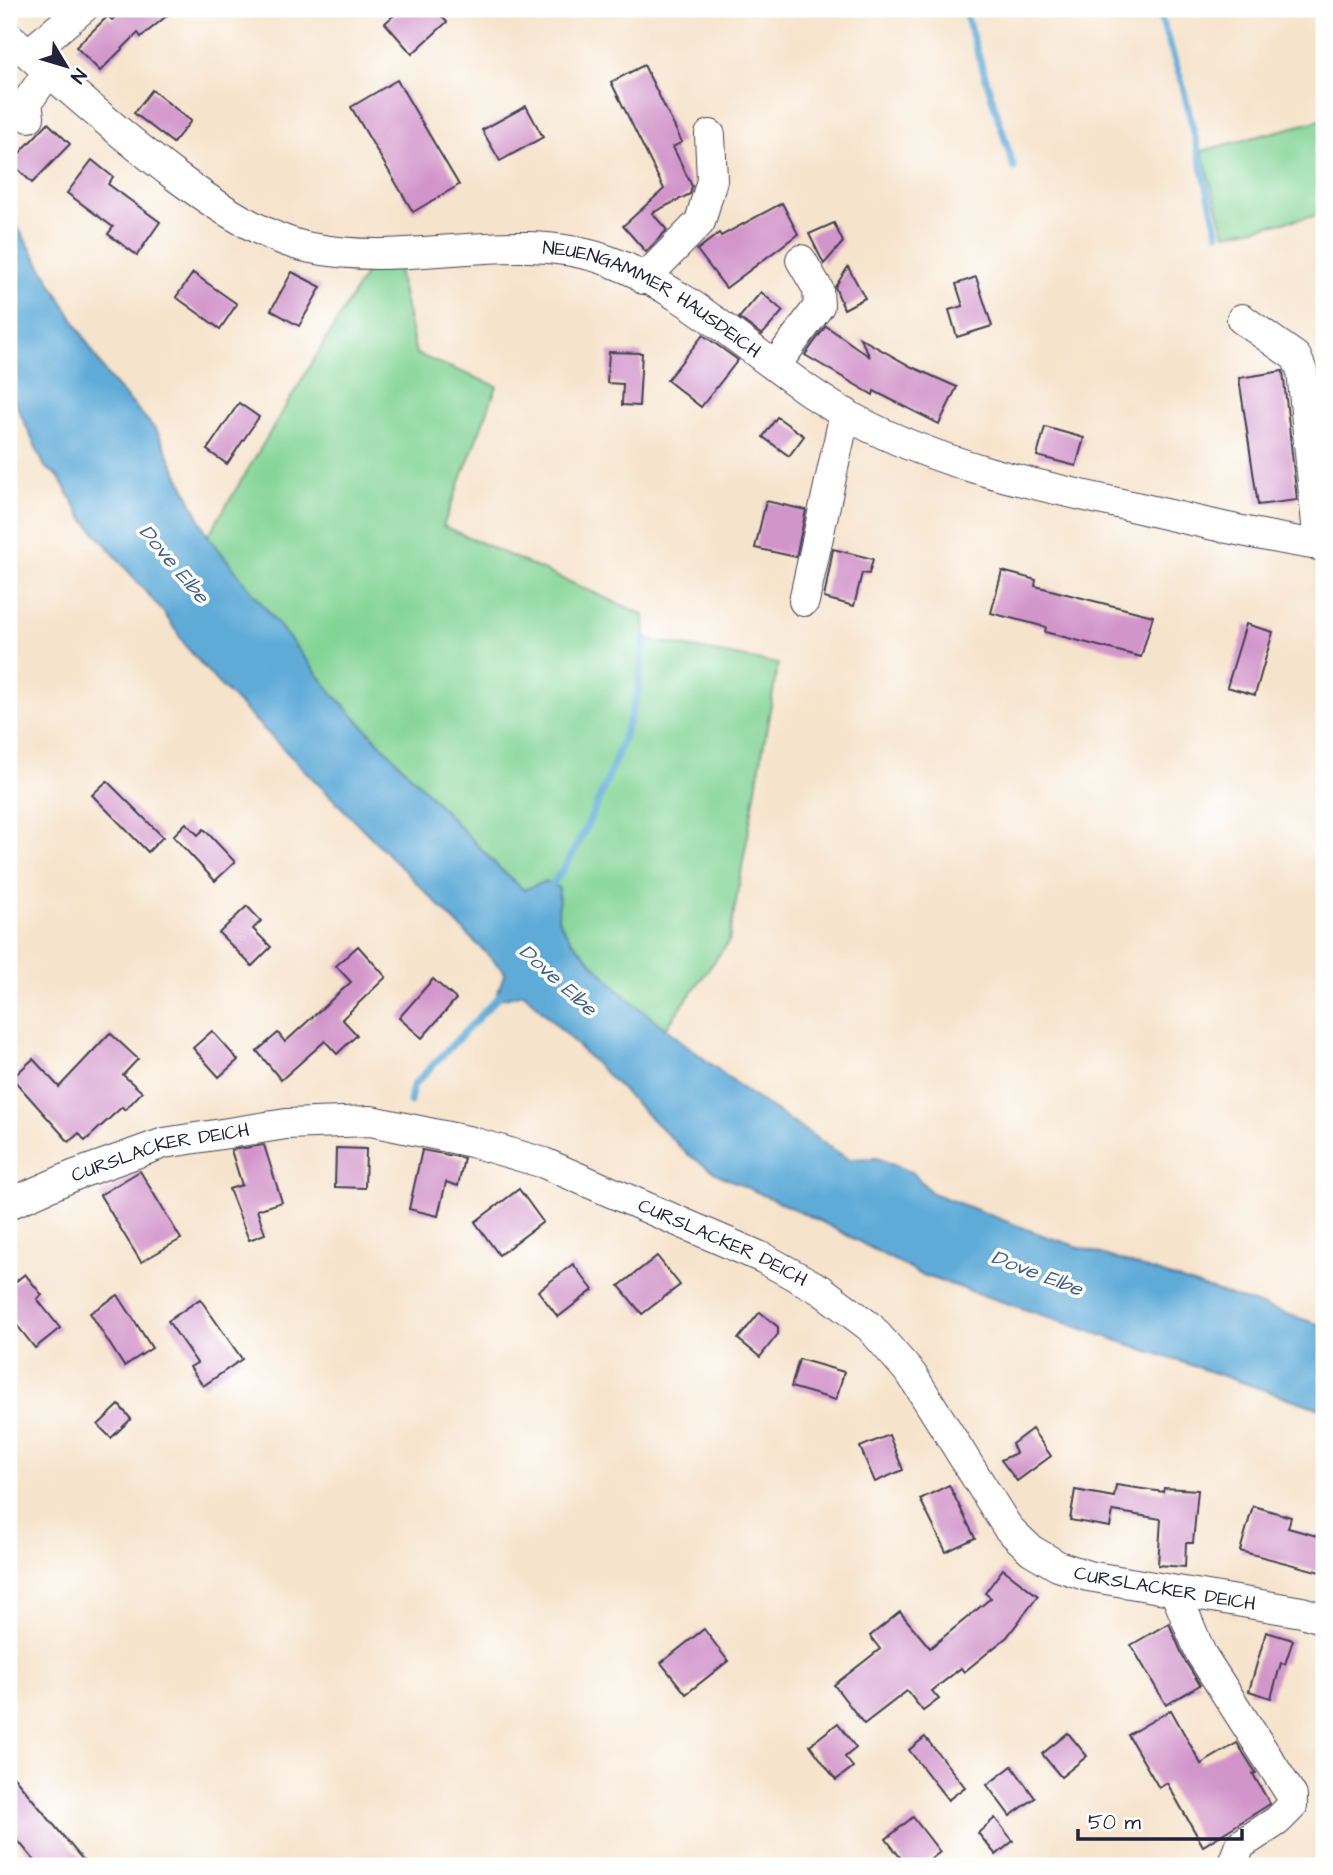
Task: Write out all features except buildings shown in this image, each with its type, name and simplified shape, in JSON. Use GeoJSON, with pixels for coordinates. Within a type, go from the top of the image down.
{"type":"FeatureCollection","features":[{"type":"Feature","properties":{"kind":"street"},"geometry":{"type":"LineString","coordinates":[[29,117],[29,54],[82,9]]}},
{"type":"Feature","properties":{"kind":"street","name":"NEUENGAMMER HAUSDEICH"},"geometry":{"type":"LineString","coordinates":[[29,54],[202,194],[259,229],[309,248],[374,254],[550,248],[608,261],[644,279],[845,413],[930,454],[1060,491],[1322,546]]}},
{"type":"Feature","properties":{"kind":"street"},"geometry":{"type":"LineString","coordinates":[[644,279],[700,222],[712,180],[710,135]]}},
{"type":"Feature","properties":{"kind":"street"},"geometry":{"type":"LineString","coordinates":[[775,366],[819,306],[818,289],[801,260]]}},
{"type":"Feature","properties":{"kind":"street"},"geometry":{"type":"LineString","coordinates":[[1242,319],[1296,357],[1302,371],[1322,546]]}},
{"type":"Feature","properties":{"kind":"street"},"geometry":{"type":"LineString","coordinates":[[804,601],[845,413]]}},
{"type":"Feature","properties":{"kind":"street","name":"CURSLACKER DEICH"},"geometry":{"type":"LineString","coordinates":[[9,1204],[75,1175],[164,1143],[286,1124],[371,1121],[472,1142],[544,1163],[763,1258],[821,1290],[870,1328],[912,1375],[1008,1528],[1031,1550],[1058,1566],[1088,1576],[1302,1612],[1324,1619]]}},
{"type":"Feature","properties":{"kind":"street"},"geometry":{"type":"LineString","coordinates":[[1175,1591],[1201,1654],[1292,1796],[1292,1806],[1277,1821],[1240,1845],[1233,1866]]}},
{"type":"Feature","properties":{"kind":"green space"},"geometry":{"type":"Polygon","coordinates":[[[1324,119],[1324,214],[1225,234],[1202,151],[1324,119]]]}},
{"type":"Feature","properties":{"kind":"green space"},"geometry":{"type":"Polygon","coordinates":[[[397,265],[416,354],[497,386],[443,526],[644,615],[645,639],[778,664],[729,941],[665,1029],[607,980],[580,952],[559,922],[546,881],[524,890],[499,868],[334,695],[208,536],[370,266],[397,265]]]}},
{"type":"Feature","properties":{"kind":"water","name":"Dove Elbe"},"geometry":{"type":"Polygon","coordinates":[[[9,213],[108,377],[157,431],[208,536],[334,695],[499,868],[524,890],[546,881],[559,888],[558,919],[570,939],[625,997],[744,1090],[848,1159],[877,1158],[913,1173],[932,1193],[1045,1236],[1324,1326],[1324,1410],[920,1274],[822,1222],[717,1174],[686,1153],[524,993],[495,1000],[505,972],[216,681],[188,649],[164,613],[82,517],[58,476],[45,467],[9,389],[9,213]]]}},
{"type":"Feature","properties":{"kind":"waterway"},"geometry":{"type":"LineString","coordinates":[[964,9],[1014,168]]}},
{"type":"Feature","properties":{"kind":"waterway"},"geometry":{"type":"LineString","coordinates":[[1158,9],[1182,83],[1218,233]]}},
{"type":"Feature","properties":{"kind":"waterway"},"geometry":{"type":"LineString","coordinates":[[547,891],[561,873],[588,824],[612,768],[637,693],[645,639]]}},
{"type":"Feature","properties":{"kind":"waterway"},"geometry":{"type":"LineString","coordinates":[[410,1102],[413,1086],[501,994]]}}]}
